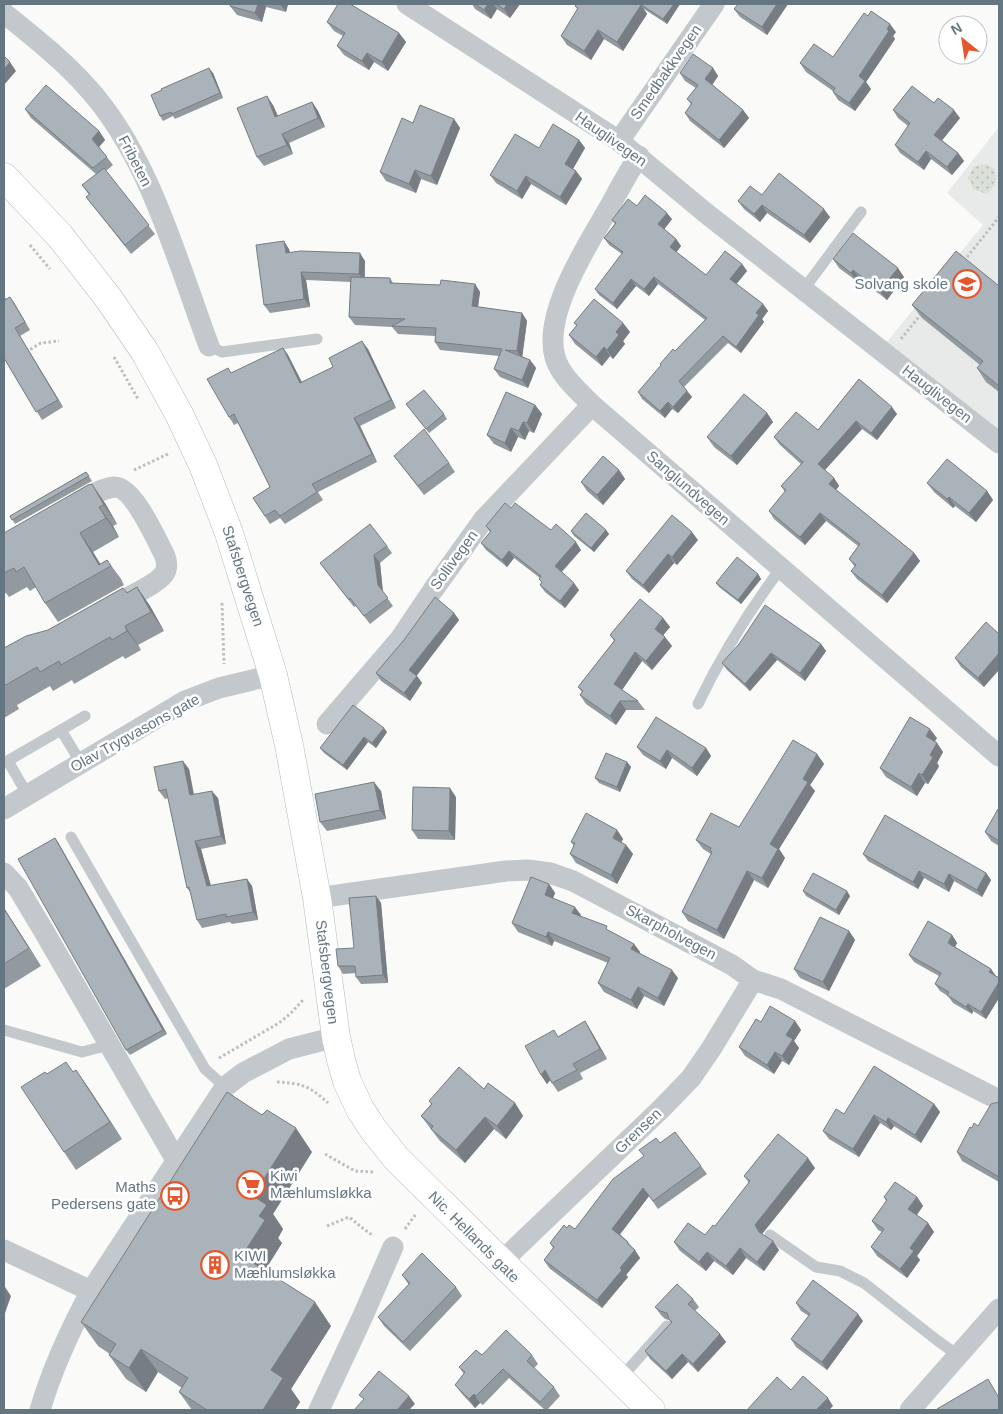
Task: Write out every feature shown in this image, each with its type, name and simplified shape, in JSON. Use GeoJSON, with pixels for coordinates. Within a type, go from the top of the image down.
{"type":"FeatureCollection","features":[{"type":"Feature","properties":{"kind":"main road","name":"Stafsbergvegen"},"geometry":{"type":"LineString","coordinates":[[4,177],[60,236],[104,292],[145,352],[175,406],[203,464],[229,533],[273,675],[289,745],[317,898],[336,1037]]}},
{"type":"Feature","properties":{"kind":"main road","name":"Nic. Hellands gate"},"geometry":{"type":"LineString","coordinates":[[336,1037],[347,1081],[360,1109],[372,1129],[396,1158],[500,1263],[651,1410]]}},
{"type":"Feature","properties":{"kind":"street","name":"Hauglivegen"},"geometry":{"type":"LineString","coordinates":[[407,4],[619,141],[707,214],[999,443]]}},
{"type":"Feature","properties":{"kind":"street","name":"Smedbakkvegen"},"geometry":{"type":"LineString","coordinates":[[619,141],[714,4]]}},
{"type":"Feature","properties":{"kind":"street","name":"Fribeten"},"geometry":{"type":"LineString","coordinates":[[4,13],[37,40],[87,87],[118,128],[146,181],[177,256],[209,346]]}},
{"type":"Feature","properties":{"kind":"street","name":"Sanglundvegen"},"geometry":{"type":"LineString","coordinates":[[639,156],[624,178],[572,274],[557,314],[552,337],[556,360],[567,378],[592,405],[999,756]]}},
{"type":"Feature","properties":{"kind":"street","name":"Sollivegen"},"geometry":{"type":"LineString","coordinates":[[327,724],[400,639],[484,520],[592,405]]}},
{"type":"Feature","properties":{"kind":"street"},"geometry":{"type":"LineString","coordinates":[[55,516],[97,492],[120,488],[127,492],[134,500],[167,561],[164,574],[155,582],[97,614]]}},
{"type":"Feature","properties":{"kind":"street","name":"Olav Trygvasons gate"},"geometry":{"type":"LineString","coordinates":[[4,809],[184,702],[219,688],[273,675]]}},
{"type":"Feature","properties":{"kind":"street","name":"Skarpholvegen"},"geometry":{"type":"LineString","coordinates":[[317,898],[506,871],[528,870],[550,873],[573,881],[683,938],[732,965],[753,980],[781,989],[999,1100]]}},
{"type":"Feature","properties":{"kind":"street"},"geometry":{"type":"LineString","coordinates":[[4,873],[18,888],[176,1160]]}},
{"type":"Feature","properties":{"kind":"street","name":"Grensen"},"geometry":{"type":"LineString","coordinates":[[500,1263],[692,1078],[753,980]]}},
{"type":"Feature","properties":{"kind":"street"},"geometry":{"type":"LineString","coordinates":[[40,1410],[62,1349],[91,1291],[225,1087],[243,1072],[289,1049],[336,1037]]}},
{"type":"Feature","properties":{"kind":"street"},"geometry":{"type":"LineString","coordinates":[[319,1410],[362,1318],[386,1243]]}},
{"type":"Feature","properties":{"kind":"street"},"geometry":{"type":"LineString","coordinates":[[4,1250],[91,1291]]}},
{"type":"Feature","properties":{"kind":"street"},"geometry":{"type":"LineString","coordinates":[[910,1410],[999,1309]]}},
{"type":"Feature","properties":{"kind":"lane"},"geometry":{"type":"LineString","coordinates":[[804,289],[861,212]]}},
{"type":"Feature","properties":{"kind":"lane"},"geometry":{"type":"LineString","coordinates":[[209,346],[222,352],[317,339]]}},
{"type":"Feature","properties":{"kind":"lane"},"geometry":{"type":"LineString","coordinates":[[698,704],[724,654],[752,608],[781,568]]}},
{"type":"Feature","properties":{"kind":"lane"},"geometry":{"type":"LineString","coordinates":[[27,794],[6,762],[85,716]]}},
{"type":"Feature","properties":{"kind":"lane"},"geometry":{"type":"LineString","coordinates":[[61,730],[81,763]]}},
{"type":"Feature","properties":{"kind":"lane"},"geometry":{"type":"LineString","coordinates":[[71,837],[205,1069],[225,1087]]}},
{"type":"Feature","properties":{"kind":"lane"},"geometry":{"type":"LineString","coordinates":[[4,1030],[82,1052],[109,1045]]}},
{"type":"Feature","properties":{"kind":"lane"},"geometry":{"type":"LineString","coordinates":[[770,1236],[816,1267],[840,1271],[864,1283],[959,1356]]}},
{"type":"Feature","properties":{"kind":"lane"},"geometry":{"type":"LineString","coordinates":[[619,1379],[667,1326]]}},
{"type":"Feature","properties":{"kind":"path"},"geometry":{"type":"LineString","coordinates":[[962,263],[999,217]]}},
{"type":"Feature","properties":{"kind":"path"},"geometry":{"type":"LineString","coordinates":[[27,242],[51,270]]}},
{"type":"Feature","properties":{"kind":"path"},"geometry":{"type":"LineString","coordinates":[[888,355],[925,309]]}},
{"type":"Feature","properties":{"kind":"path"},"geometry":{"type":"LineString","coordinates":[[18,356],[40,343],[60,341]]}},
{"type":"Feature","properties":{"kind":"path"},"geometry":{"type":"LineString","coordinates":[[112,354],[142,404]]}},
{"type":"Feature","properties":{"kind":"path"},"geometry":{"type":"LineString","coordinates":[[164,446],[172,463]]}},
{"type":"Feature","properties":{"kind":"path"},"geometry":{"type":"LineString","coordinates":[[114,488],[123,476],[168,454]]}},
{"type":"Feature","properties":{"kind":"path"},"geometry":{"type":"LineString","coordinates":[[220,594],[225,672]]}},
{"type":"Feature","properties":{"kind":"path"},"geometry":{"type":"LineString","coordinates":[[205,1069],[221,1056],[279,1023],[304,998],[306,991]]}},
{"type":"Feature","properties":{"kind":"path"},"geometry":{"type":"LineString","coordinates":[[276,1082],[297,1083],[309,1088],[332,1108]]}},
{"type":"Feature","properties":{"kind":"path"},"geometry":{"type":"LineString","coordinates":[[325,1154],[355,1171],[374,1173],[378,1170],[373,1165]]}},
{"type":"Feature","properties":{"kind":"path"},"geometry":{"type":"LineString","coordinates":[[327,1226],[349,1217],[360,1225],[362,1229],[386,1243]]}},
{"type":"Feature","properties":{"kind":"shaded area","name":"Solvang skole"},"geometry":{"type":"Polygon","coordinates":[[[999,127],[999,434],[885,344],[983,225],[947,193],[999,127]]]}},
{"type":"Feature","properties":{"kind":"shaded area"},"geometry":{"type":"Polygon","coordinates":[[[986,164],[994,168],[996,176],[994,185],[987,194],[973,189],[968,178],[974,166],[986,164]]]}},
{"type":"Feature","properties":{"kind":"building"},"geometry":{"type":"Polygon","coordinates":[[[231,4],[258,4],[255,13],[230,6],[231,4]]]}},
{"type":"Feature","properties":{"kind":"building"},"geometry":{"type":"Polygon","coordinates":[[[338,4],[350,4],[399,33],[382,62],[367,53],[362,61],[337,46],[345,33],[327,22],[338,4]]]}},
{"type":"Feature","properties":{"kind":"building"},"geometry":{"type":"Polygon","coordinates":[[[475,4],[488,4],[484,10],[475,4]]]}},
{"type":"Feature","properties":{"kind":"building"},"geometry":{"type":"Polygon","coordinates":[[[496,4],[507,4],[504,9],[496,4]]]}},
{"type":"Feature","properties":{"kind":"building"},"geometry":{"type":"Polygon","coordinates":[[[577,4],[641,5],[617,42],[598,30],[584,51],[561,36],[578,8],[575,6],[577,4]]]}},
{"type":"Feature","properties":{"kind":"building"},"geometry":{"type":"Polygon","coordinates":[[[640,4],[674,4],[663,19],[640,4]]]}},
{"type":"Feature","properties":{"kind":"building"},"geometry":{"type":"Polygon","coordinates":[[[738,4],[777,4],[762,27],[734,9],[738,4]]]}},
{"type":"Feature","properties":{"kind":"building"},"geometry":{"type":"Polygon","coordinates":[[[871,11],[890,24],[887,29],[889,31],[859,76],[865,81],[849,103],[833,92],[835,88],[800,63],[814,44],[833,57],[864,13],[868,16],[871,11]]]}},
{"type":"Feature","properties":{"kind":"building"},"geometry":{"type":"Polygon","coordinates":[[[693,54],[713,68],[705,79],[743,110],[719,140],[685,113],[692,103],[687,99],[698,85],[680,73],[693,54]]]}},
{"type":"Feature","properties":{"kind":"building"},"geometry":{"type":"Polygon","coordinates":[[[4,56],[10,62],[4,69],[4,56]]]}},
{"type":"Feature","properties":{"kind":"building"},"geometry":{"type":"Polygon","coordinates":[[[209,68],[220,93],[172,114],[171,112],[160,116],[151,95],[209,68]]]}},
{"type":"Feature","properties":{"kind":"building"},"geometry":{"type":"Polygon","coordinates":[[[46,85],[99,131],[92,139],[107,157],[93,168],[25,109],[46,85]]]}},
{"type":"Feature","properties":{"kind":"building"},"geometry":{"type":"Polygon","coordinates":[[[912,86],[934,103],[938,98],[954,110],[934,135],[958,153],[947,167],[926,151],[918,162],[895,145],[910,123],[893,110],[912,86]]]}},
{"type":"Feature","properties":{"kind":"building"},"geometry":{"type":"Polygon","coordinates":[[[267,96],[275,117],[312,102],[318,118],[282,134],[287,145],[257,157],[237,108],[267,96]]]}},
{"type":"Feature","properties":{"kind":"building"},"geometry":{"type":"Polygon","coordinates":[[[420,105],[454,119],[431,176],[415,170],[409,184],[380,172],[402,118],[413,123],[420,105]]]}},
{"type":"Feature","properties":{"kind":"building"},"geometry":{"type":"Polygon","coordinates":[[[553,124],[579,140],[565,164],[576,171],[560,197],[526,176],[517,191],[490,175],[515,134],[539,148],[553,124]]]}},
{"type":"Feature","properties":{"kind":"building"},"geometry":{"type":"Polygon","coordinates":[[[104,168],[149,225],[125,245],[86,197],[90,194],[82,185],[104,168]]]}},
{"type":"Feature","properties":{"kind":"building"},"geometry":{"type":"Polygon","coordinates":[[[779,173],[824,209],[804,235],[762,205],[754,214],[738,201],[750,186],[762,195],[779,173]]]}},
{"type":"Feature","properties":{"kind":"building"},"geometry":{"type":"Polygon","coordinates":[[[645,195],[667,213],[658,224],[676,239],[670,247],[706,275],[725,251],[742,264],[730,279],[763,304],[756,313],[759,315],[736,347],[723,336],[679,381],[687,391],[673,407],[668,402],[660,411],[638,392],[673,349],[675,351],[707,318],[654,277],[644,289],[631,279],[613,303],[595,289],[623,252],[604,238],[616,223],[612,220],[628,199],[637,206],[645,195]]]}},
{"type":"Feature","properties":{"kind":"building"},"geometry":{"type":"Polygon","coordinates":[[[853,233],[898,268],[880,291],[853,270],[851,273],[833,259],[853,233]]]}},
{"type":"Feature","properties":{"kind":"building"},"geometry":{"type":"Polygon","coordinates":[[[284,241],[286,253],[301,251],[360,253],[359,274],[301,272],[304,299],[264,305],[256,245],[284,241]]]}},
{"type":"Feature","properties":{"kind":"building"},"geometry":{"type":"Polygon","coordinates":[[[956,251],[999,286],[999,386],[977,368],[983,361],[912,305],[956,251]]]}},
{"type":"Feature","properties":{"kind":"building"},"geometry":{"type":"Polygon","coordinates":[[[351,277],[390,278],[390,283],[440,285],[441,280],[475,284],[472,306],[522,313],[517,351],[505,350],[530,360],[522,380],[494,369],[502,349],[435,342],[436,328],[392,326],[405,319],[349,317],[351,277]]]}},
{"type":"Feature","properties":{"kind":"building"},"geometry":{"type":"Polygon","coordinates":[[[10,297],[25,322],[15,328],[58,400],[36,412],[4,358],[4,298],[5,300],[10,297]]]}},
{"type":"Feature","properties":{"kind":"building"},"geometry":{"type":"Polygon","coordinates":[[[594,299],[623,323],[616,332],[619,335],[607,350],[604,347],[596,357],[569,335],[577,325],[574,323],[594,299]]]}},
{"type":"Feature","properties":{"kind":"building"},"geometry":{"type":"Polygon","coordinates":[[[362,341],[391,400],[354,418],[372,454],[312,484],[317,492],[280,516],[275,510],[265,516],[253,498],[270,487],[234,414],[229,417],[207,379],[228,368],[231,373],[283,348],[300,383],[333,367],[329,358],[362,341]]]}},
{"type":"Feature","properties":{"kind":"building"},"geometry":{"type":"Polygon","coordinates":[[[859,379],[892,407],[871,433],[856,421],[818,464],[834,478],[829,484],[914,553],[882,595],[851,571],[856,565],[849,559],[860,544],[820,513],[800,537],[769,511],[786,490],[781,486],[803,462],[774,437],[796,412],[818,430],[859,379]]]}},
{"type":"Feature","properties":{"kind":"building"},"geometry":{"type":"Polygon","coordinates":[[[424,390],[444,414],[426,429],[406,404],[424,390]]]}},
{"type":"Feature","properties":{"kind":"building"},"geometry":{"type":"Polygon","coordinates":[[[506,392],[535,405],[527,423],[523,422],[519,431],[511,428],[505,443],[487,435],[506,392]]]}},
{"type":"Feature","properties":{"kind":"building"},"geometry":{"type":"Polygon","coordinates":[[[744,394],[767,413],[731,456],[707,437],[744,394]]]}},
{"type":"Feature","properties":{"kind":"building"},"geometry":{"type":"Polygon","coordinates":[[[424,429],[449,463],[418,486],[394,456],[424,429]]]}},
{"type":"Feature","properties":{"kind":"building"},"geometry":{"type":"Polygon","coordinates":[[[603,456],[619,470],[597,495],[581,482],[603,456]]]}},
{"type":"Feature","properties":{"kind":"building"},"geometry":{"type":"Polygon","coordinates":[[[947,459],[987,491],[969,513],[927,483],[947,459]]]}},
{"type":"Feature","properties":{"kind":"building"},"geometry":{"type":"Polygon","coordinates":[[[86,472],[89,476],[12,520],[10,516],[86,472]]]}},
{"type":"Feature","properties":{"kind":"building"},"geometry":{"type":"Polygon","coordinates":[[[92,484],[104,505],[99,507],[106,518],[80,533],[99,565],[107,560],[111,566],[45,603],[24,567],[16,572],[14,568],[4,573],[4,533],[92,484]]]}},
{"type":"Feature","properties":{"kind":"building"},"geometry":{"type":"Polygon","coordinates":[[[505,503],[511,508],[515,503],[551,530],[556,524],[576,542],[555,566],[574,583],[560,601],[540,585],[542,582],[539,579],[541,576],[509,551],[502,560],[481,543],[491,531],[486,526],[505,503]]]}},
{"type":"Feature","properties":{"kind":"building"},"geometry":{"type":"Polygon","coordinates":[[[586,513],[606,530],[591,548],[571,531],[586,513]]]}},
{"type":"Feature","properties":{"kind":"building"},"geometry":{"type":"Polygon","coordinates":[[[672,515],[692,532],[672,557],[668,554],[643,585],[626,571],[672,515]]]}},
{"type":"Feature","properties":{"kind":"building"},"geometry":{"type":"Polygon","coordinates":[[[370,524],[387,546],[374,555],[378,585],[388,598],[364,616],[320,563],[370,524]]]}},
{"type":"Feature","properties":{"kind":"building"},"geometry":{"type":"Polygon","coordinates":[[[737,557],[758,574],[738,600],[716,583],[737,557]]]}},
{"type":"Feature","properties":{"kind":"building"},"geometry":{"type":"Polygon","coordinates":[[[137,587],[151,612],[125,626],[127,631],[112,640],[110,637],[61,665],[59,661],[40,672],[37,667],[4,686],[4,648],[26,636],[48,630],[123,588],[127,593],[137,587]]]}},
{"type":"Feature","properties":{"kind":"building"},"geometry":{"type":"Polygon","coordinates":[[[435,597],[454,613],[409,670],[417,676],[404,693],[376,673],[404,640],[435,597]]]}},
{"type":"Feature","properties":{"kind":"building"},"geometry":{"type":"Polygon","coordinates":[[[640,599],[663,618],[655,629],[665,637],[646,661],[635,652],[614,684],[638,701],[620,701],[610,716],[580,695],[583,691],[578,687],[615,640],[610,635],[640,599]]]}},
{"type":"Feature","properties":{"kind":"building"},"geometry":{"type":"Polygon","coordinates":[[[765,605],[821,644],[800,673],[771,653],[745,684],[722,663],[739,644],[765,605]]]}},
{"type":"Feature","properties":{"kind":"building"},"geometry":{"type":"Polygon","coordinates":[[[986,622],[999,634],[999,653],[978,678],[955,658],[986,622]]]}},
{"type":"Feature","properties":{"kind":"building"},"geometry":{"type":"Polygon","coordinates":[[[353,705],[384,728],[372,743],[364,737],[343,765],[320,748],[353,705]]]}},
{"type":"Feature","properties":{"kind":"building"},"geometry":{"type":"Polygon","coordinates":[[[656,717],[706,748],[692,768],[667,750],[660,761],[637,747],[656,717]]]}},
{"type":"Feature","properties":{"kind":"building"},"geometry":{"type":"Polygon","coordinates":[[[910,717],[930,729],[926,736],[937,743],[930,755],[933,757],[932,759],[922,775],[919,773],[911,787],[880,768],[910,717]]]}},
{"type":"Feature","properties":{"kind":"building"},"geometry":{"type":"Polygon","coordinates":[[[793,740],[817,754],[803,779],[808,782],[770,844],[778,849],[762,878],[747,871],[717,930],[682,912],[712,852],[711,848],[696,840],[711,813],[739,827],[793,740]]]}},
{"type":"Feature","properties":{"kind":"building"},"geometry":{"type":"Polygon","coordinates":[[[606,753],[627,762],[617,787],[595,778],[606,753]]]}},
{"type":"Feature","properties":{"kind":"building"},"geometry":{"type":"Polygon","coordinates":[[[183,761],[190,795],[212,791],[221,836],[195,841],[207,886],[247,879],[253,912],[226,917],[226,914],[197,920],[189,887],[187,888],[166,789],[159,791],[154,767],[183,761]]]}},
{"type":"Feature","properties":{"kind":"building"},"geometry":{"type":"Polygon","coordinates":[[[374,782],[380,810],[320,822],[315,794],[374,782]]]}},
{"type":"Feature","properties":{"kind":"building"},"geometry":{"type":"Polygon","coordinates":[[[413,787],[450,788],[449,831],[412,830],[413,787]]]}},
{"type":"Feature","properties":{"kind":"building"},"geometry":{"type":"Polygon","coordinates":[[[999,809],[999,841],[985,832],[999,809]]]}},
{"type":"Feature","properties":{"kind":"building"},"geometry":{"type":"Polygon","coordinates":[[[586,813],[617,830],[613,838],[626,845],[611,875],[570,854],[575,843],[571,842],[586,813]]]}},
{"type":"Feature","properties":{"kind":"building"},"geometry":{"type":"Polygon","coordinates":[[[885,815],[986,873],[977,890],[949,874],[944,884],[919,871],[913,882],[863,854],[885,815]]]}},
{"type":"Feature","properties":{"kind":"building"},"geometry":{"type":"Polygon","coordinates":[[[55,838],[163,1030],[126,1050],[18,859],[55,838]]]}},
{"type":"Feature","properties":{"kind":"building"},"geometry":{"type":"Polygon","coordinates":[[[813,873],[847,891],[836,910],[803,891],[813,873]]]}},
{"type":"Feature","properties":{"kind":"building"},"geometry":{"type":"Polygon","coordinates":[[[531,877],[549,884],[545,895],[575,907],[572,913],[607,926],[606,929],[634,944],[631,949],[672,970],[658,998],[638,987],[631,1000],[598,983],[610,958],[548,932],[546,937],[512,923],[531,877]]]}},
{"type":"Feature","properties":{"kind":"building"},"geometry":{"type":"Polygon","coordinates":[[[376,896],[383,975],[356,977],[355,966],[338,966],[336,949],[354,948],[349,898],[376,896]]]}},
{"type":"Feature","properties":{"kind":"building"},"geometry":{"type":"Polygon","coordinates":[[[4,909],[29,948],[4,964],[4,909]]]}},
{"type":"Feature","properties":{"kind":"building"},"geometry":{"type":"Polygon","coordinates":[[[820,917],[849,931],[823,982],[794,969],[820,917]]]}},
{"type":"Feature","properties":{"kind":"building"},"geometry":{"type":"Polygon","coordinates":[[[928,921],[952,935],[948,943],[991,969],[989,972],[999,978],[999,982],[981,1012],[968,1004],[966,1007],[947,995],[949,992],[935,984],[941,973],[909,955],[928,921]]]}},
{"type":"Feature","properties":{"kind":"building"},"geometry":{"type":"Polygon","coordinates":[[[770,1006],[795,1021],[786,1035],[793,1039],[782,1056],[775,1052],[767,1065],[739,1047],[756,1019],[761,1022],[770,1006]]]}},
{"type":"Feature","properties":{"kind":"building"},"geometry":{"type":"Polygon","coordinates":[[[585,1021],[600,1049],[573,1064],[577,1070],[552,1083],[545,1070],[541,1075],[525,1046],[554,1030],[558,1037],[585,1021]]]}},
{"type":"Feature","properties":{"kind":"building"},"geometry":{"type":"Polygon","coordinates":[[[66,1062],[73,1072],[76,1070],[110,1122],[64,1152],[21,1087],[66,1062]]]}},
{"type":"Feature","properties":{"kind":"building"},"geometry":{"type":"Polygon","coordinates":[[[874,1066],[934,1104],[915,1135],[888,1118],[886,1122],[874,1115],[853,1149],[823,1131],[836,1109],[844,1114],[874,1066]]]}},
{"type":"Feature","properties":{"kind":"building"},"geometry":{"type":"Polygon","coordinates":[[[459,1067],[484,1089],[488,1083],[515,1103],[497,1126],[485,1117],[456,1150],[431,1129],[433,1126],[421,1116],[432,1104],[429,1101],[459,1067]]]}},
{"type":"Feature","properties":{"kind":"building","name":"KIWI Mæhlumsløkka"},"geometry":{"type":"Polygon","coordinates":[[[227,1092],[262,1115],[267,1110],[296,1128],[253,1196],[267,1205],[259,1216],[265,1220],[242,1256],[315,1302],[271,1370],[283,1378],[263,1410],[207,1410],[179,1392],[188,1378],[141,1349],[129,1368],[109,1355],[116,1344],[81,1322],[227,1092]]]}},
{"type":"Feature","properties":{"kind":"building"},"geometry":{"type":"Polygon","coordinates":[[[999,1102],[999,1177],[957,1152],[970,1127],[972,1128],[974,1123],[978,1126],[991,1104],[999,1102]]]}},
{"type":"Feature","properties":{"kind":"building"},"geometry":{"type":"Polygon","coordinates":[[[675,1132],[701,1166],[653,1201],[643,1188],[612,1229],[635,1250],[620,1268],[622,1270],[597,1300],[544,1260],[554,1247],[550,1243],[564,1225],[567,1228],[569,1225],[575,1229],[613,1179],[644,1156],[639,1150],[656,1138],[660,1143],[675,1132]]]}},
{"type":"Feature","properties":{"kind":"building"},"geometry":{"type":"Polygon","coordinates":[[[778,1134],[808,1158],[755,1225],[759,1232],[773,1241],[757,1262],[740,1248],[726,1266],[707,1252],[699,1262],[674,1242],[688,1223],[705,1235],[713,1225],[715,1226],[750,1181],[744,1176],[778,1134]]]}},
{"type":"Feature","properties":{"kind":"building"},"geometry":{"type":"Polygon","coordinates":[[[895,1182],[917,1197],[908,1209],[928,1223],[910,1248],[914,1251],[900,1269],[871,1247],[884,1229],[872,1221],[887,1200],[884,1197],[895,1182]]]}},
{"type":"Feature","properties":{"kind":"building"},"geometry":{"type":"Polygon","coordinates":[[[422,1253],[456,1287],[403,1342],[378,1317],[410,1283],[402,1275],[422,1253]]]}},
{"type":"Feature","properties":{"kind":"building"},"geometry":{"type":"Polygon","coordinates":[[[813,1280],[858,1314],[822,1362],[791,1339],[810,1314],[796,1303],[813,1280]]]}},
{"type":"Feature","properties":{"kind":"building"},"geometry":{"type":"Polygon","coordinates":[[[677,1284],[693,1299],[688,1304],[720,1334],[693,1364],[682,1354],[666,1371],[645,1351],[672,1322],[667,1313],[655,1307],[677,1284]]]}},
{"type":"Feature","properties":{"kind":"building"},"geometry":{"type":"Polygon","coordinates":[[[506,1330],[532,1355],[527,1361],[554,1387],[540,1402],[503,1369],[476,1396],[474,1394],[469,1399],[455,1385],[465,1372],[459,1367],[476,1350],[482,1355],[506,1330]]]}},
{"type":"Feature","properties":{"kind":"building"},"geometry":{"type":"Polygon","coordinates":[[[379,1371],[409,1396],[397,1410],[354,1410],[364,1399],[359,1395],[379,1371]]]}},
{"type":"Feature","properties":{"kind":"building"},"geometry":{"type":"Polygon","coordinates":[[[803,1376],[828,1398],[816,1410],[747,1410],[777,1377],[791,1390],[803,1376]]]}},
{"type":"Feature","properties":{"kind":"building"},"geometry":{"type":"Polygon","coordinates":[[[988,1379],[999,1398],[999,1410],[937,1409],[988,1379]]]}},
{"type":"Feature","properties":{"kind":"place","name":"Solvang skole"},"geometry":{"type":"Point","coordinates":[967,284]}},
{"type":"Feature","properties":{"kind":"place","name":"Kiwi Mæhlumsløkka"},"geometry":{"type":"Point","coordinates":[251,1185]}},
{"type":"Feature","properties":{"kind":"place","name":"Maths Pedersens gate"},"geometry":{"type":"Point","coordinates":[175,1196]}},
{"type":"Feature","properties":{"kind":"place","name":"KIWI Mæhlumsløkka"},"geometry":{"type":"Point","coordinates":[215,1265]}}]}
